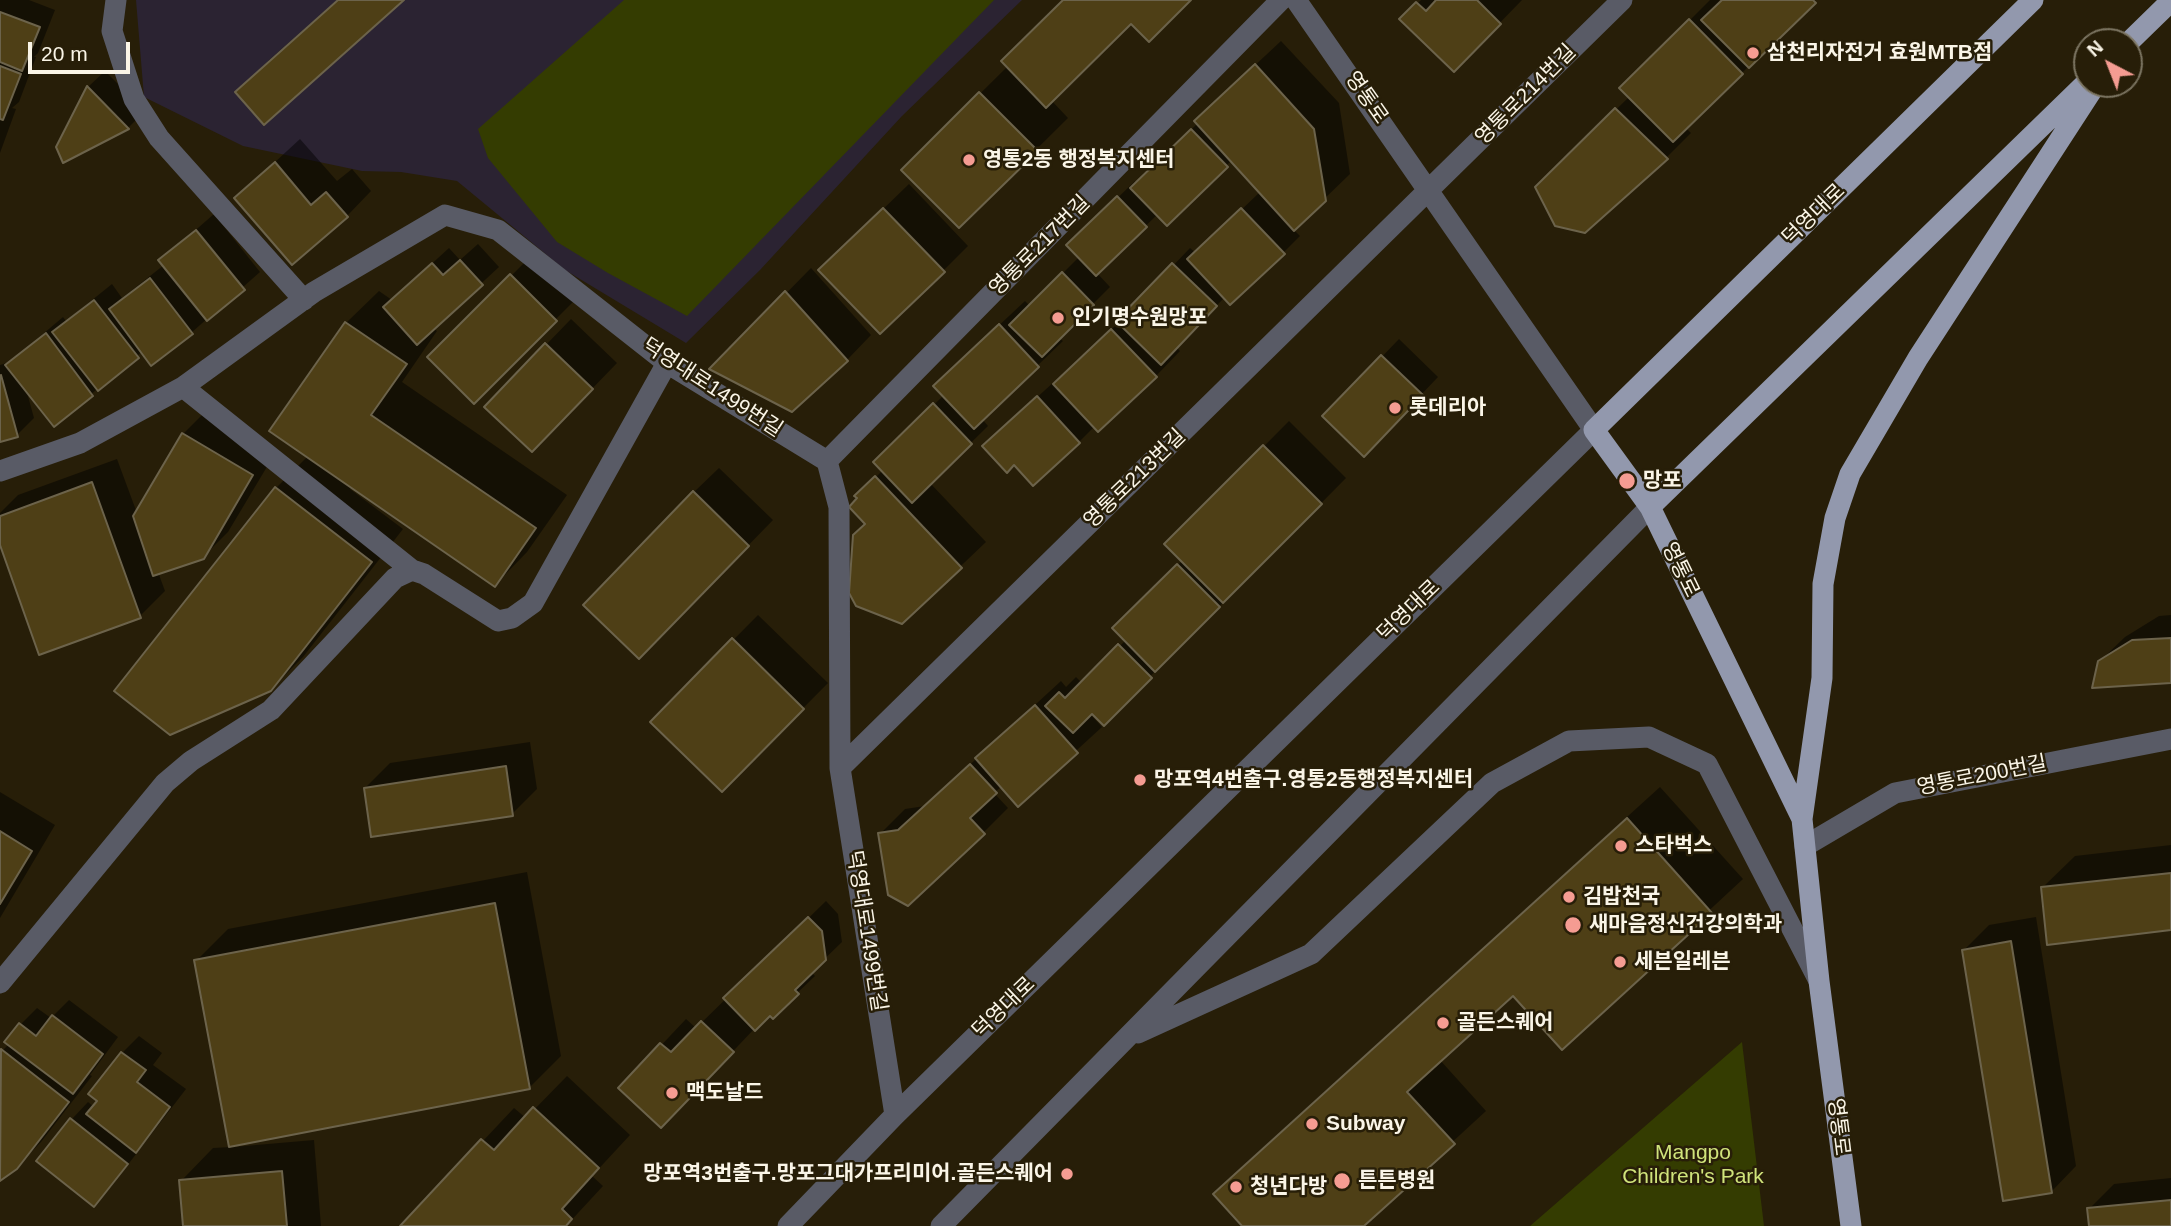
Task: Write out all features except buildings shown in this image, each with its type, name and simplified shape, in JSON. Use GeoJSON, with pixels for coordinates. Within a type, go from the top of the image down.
{"type":"FeatureCollection","features":[{"type":"Feature","properties":{"kind":"main road","name":"덕영대로"},"geometry":{"type":"LineString","coordinates":[[1594,430],[2033,0]]}},
{"type":"Feature","properties":{"kind":"main road"},"geometry":{"type":"LineString","coordinates":[[2143,28],[2171,1]]}},
{"type":"Feature","properties":{"kind":"main road"},"geometry":{"type":"LineString","coordinates":[[1650,508],[2073,96]]}},
{"type":"Feature","properties":{"kind":"main road"},"geometry":{"type":"LineString","coordinates":[[1802,819],[1822,678],[1823,584],[1835,518],[1850,474],[1918,358],[2087,98]]}},
{"type":"Feature","properties":{"kind":"main road","name":"영통로"},"geometry":{"type":"LineString","coordinates":[[1594,430],[1650,508],[1802,819],[1819,981],[1851,1226]]}},
{"type":"Feature","properties":{"kind":"street"},"geometry":{"type":"LineString","coordinates":[[116,0],[112,31],[134,99],[159,138],[304,300]]}},
{"type":"Feature","properties":{"kind":"street","name":"영통로217번길"},"geometry":{"type":"LineString","coordinates":[[827,461],[1281,0]]}},
{"type":"Feature","properties":{"kind":"street","name":"영통로"},"geometry":{"type":"LineString","coordinates":[[1296,0],[1594,430]]}},
{"type":"Feature","properties":{"kind":"street","name":"영통로214번길"},"geometry":{"type":"LineString","coordinates":[[1430,190],[1622,0]]}},
{"type":"Feature","properties":{"kind":"street","name":"영통로213번길"},"geometry":{"type":"LineString","coordinates":[[840,768],[1430,190]]}},
{"type":"Feature","properties":{"kind":"street","name":"덕영대로1499번길"},"geometry":{"type":"LineString","coordinates":[[0,471],[80,443],[183,387],[304,300],[445,215],[498,230],[667,363],[827,461],[839,507],[840,768],[895,1115]]}},
{"type":"Feature","properties":{"kind":"street"},"geometry":{"type":"LineString","coordinates":[[183,387],[412,570],[424,574],[498,621],[512,618],[533,603],[667,363]]}},
{"type":"Feature","properties":{"kind":"street","name":"덕영대로"},"geometry":{"type":"LineString","coordinates":[[788,1226],[895,1115],[1594,430]]}},
{"type":"Feature","properties":{"kind":"street"},"geometry":{"type":"LineString","coordinates":[[941,1226],[1650,508]]}},
{"type":"Feature","properties":{"kind":"street"},"geometry":{"type":"LineString","coordinates":[[0,983],[165,783],[191,761],[271,710],[395,578],[412,570]]}},
{"type":"Feature","properties":{"kind":"street"},"geometry":{"type":"LineString","coordinates":[[1126,1038],[1311,954],[1492,783],[1569,741],[1649,737],[1707,764],[1819,981]]}},
{"type":"Feature","properties":{"kind":"street","name":"영통로200번길"},"geometry":{"type":"LineString","coordinates":[[1805,846],[1895,793],[2171,739]]}},
{"type":"Feature","properties":{"kind":"shaded area"},"geometry":{"type":"Polygon","coordinates":[[[136,0],[1022,0],[902,116],[760,270],[686,343],[565,270],[457,181],[401,172],[362,171],[243,146],[144,97],[136,0]]]}},
{"type":"Feature","properties":{"kind":"green space"},"geometry":{"type":"Polygon","coordinates":[[[624,0],[994,0],[687,316],[557,242],[488,158],[478,129],[624,0]]]}},
{"type":"Feature","properties":{"kind":"green space","name":"Mangpo Children's Park"},"geometry":{"type":"Polygon","coordinates":[[[1742,1042],[1764,1226],[1530,1226],[1742,1042]]]}},
{"type":"Feature","properties":{"kind":"place","name":"삼천리자전거 효원MTB점"},"geometry":{"type":"Point","coordinates":[1753,53]}},
{"type":"Feature","properties":{"kind":"place","name":"영통2동 행정복지센터"},"geometry":{"type":"Point","coordinates":[969,160]}},
{"type":"Feature","properties":{"kind":"place","name":"인기명수원망포"},"geometry":{"type":"Point","coordinates":[1058,318]}},
{"type":"Feature","properties":{"kind":"place","name":"롯데리아"},"geometry":{"type":"Point","coordinates":[1395,408]}},
{"type":"Feature","properties":{"kind":"place","name":"망포"},"geometry":{"type":"Point","coordinates":[1627,481]}},
{"type":"Feature","properties":{"kind":"place","name":"망포역4번출구.영통2동행정복지센터"},"geometry":{"type":"Point","coordinates":[1140,780]}},
{"type":"Feature","properties":{"kind":"place","name":"스타벅스"},"geometry":{"type":"Point","coordinates":[1621,846]}},
{"type":"Feature","properties":{"kind":"place","name":"김밥천국"},"geometry":{"type":"Point","coordinates":[1569,897]}},
{"type":"Feature","properties":{"kind":"place","name":"새마음정신건강의학과"},"geometry":{"type":"Point","coordinates":[1573,925]}},
{"type":"Feature","properties":{"kind":"place","name":"세븐일레븐"},"geometry":{"type":"Point","coordinates":[1620,962]}},
{"type":"Feature","properties":{"kind":"place","name":"골든스퀘어"},"geometry":{"type":"Point","coordinates":[1443,1023]}},
{"type":"Feature","properties":{"kind":"place","name":"맥도날드"},"geometry":{"type":"Point","coordinates":[672,1093]}},
{"type":"Feature","properties":{"kind":"place","name":"Subway"},"geometry":{"type":"Point","coordinates":[1312,1124]}},
{"type":"Feature","properties":{"kind":"place","name":"망포역3번출구.망포그대가프리미어.골든스퀘어"},"geometry":{"type":"Point","coordinates":[1067,1174]}},
{"type":"Feature","properties":{"kind":"place","name":"튼튼병원"},"geometry":{"type":"Point","coordinates":[1342,1181]}},
{"type":"Feature","properties":{"kind":"place","name":"청년다방"},"geometry":{"type":"Point","coordinates":[1236,1187]}}]}
